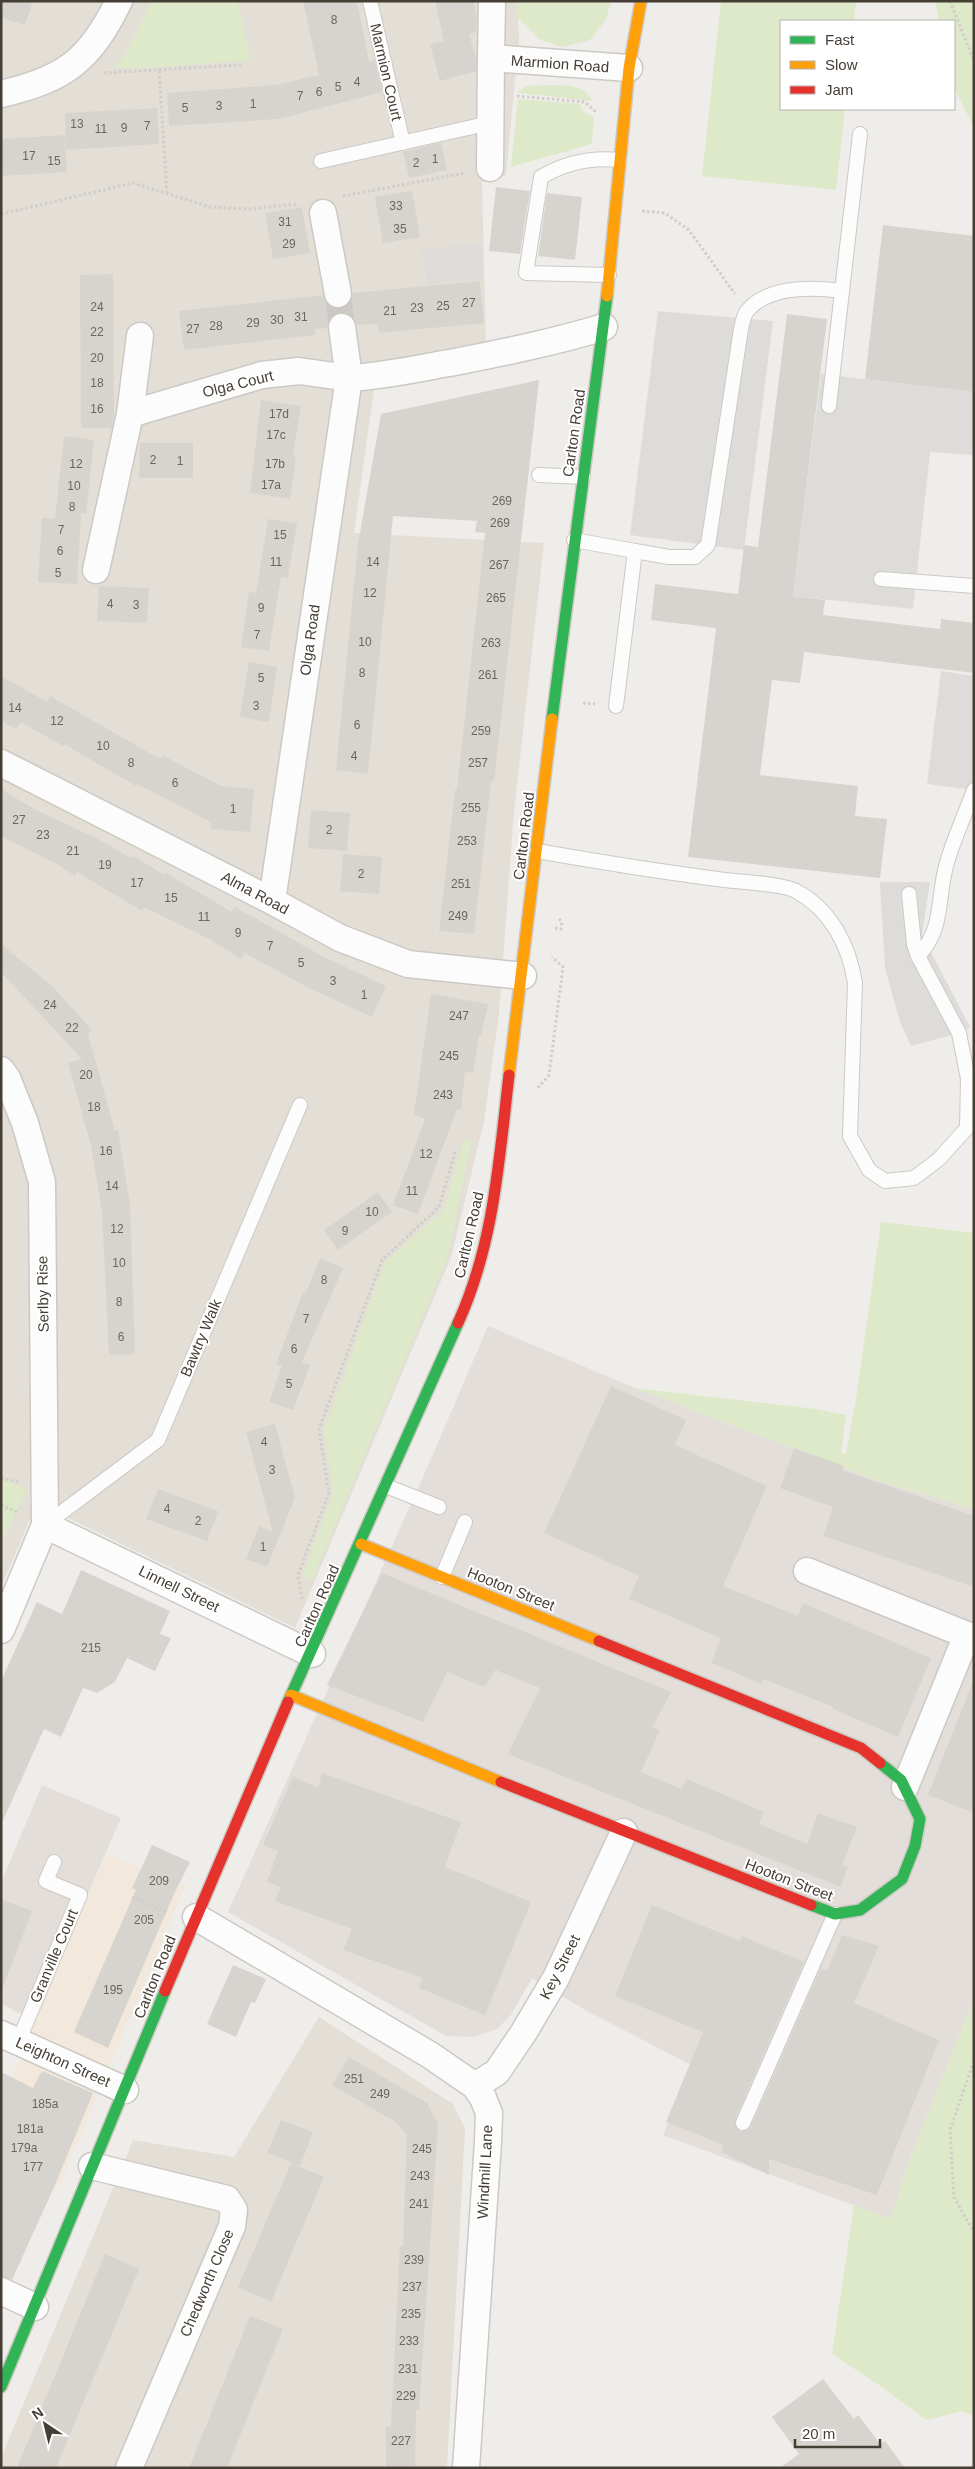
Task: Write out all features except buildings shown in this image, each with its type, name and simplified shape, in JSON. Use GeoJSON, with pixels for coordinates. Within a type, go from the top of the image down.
{"type":"FeatureCollection","features":[{"type":"Feature","properties":{"kind":"main road","name":"Carlton Road"},"geometry":{"type":"LineString","coordinates":[[1,2387],[291,1695],[312,1654],[467,1304],[483,1258],[494,1201],[523,976],[574,540],[604,328],[629,68],[641,1]]}},
{"type":"Feature","properties":{"kind":"main road","name":"Hooton Street"},"geometry":{"type":"LineString","coordinates":[[291,1695],[624,1832],[835,1914],[860,1910],[902,1879],[916,1846],[920,1819],[901,1780],[861,1748],[361,1544]]}},
{"type":"Feature","properties":{"kind":"street"},"geometry":{"type":"LineString","coordinates":[[1,94],[60,75],[86,55],[105,30],[119,1]]}},
{"type":"Feature","properties":{"kind":"street","name":"Marmion Road"},"geometry":{"type":"LineString","coordinates":[[490,168],[492,1]]}},
{"type":"Feature","properties":{"kind":"street","name":"Marmion Road"},"geometry":{"type":"LineString","coordinates":[[491,58],[629,68]]}},
{"type":"Feature","properties":{"kind":"street"},"geometry":{"type":"LineString","coordinates":[[321,205],[338,294]]}},
{"type":"Feature","properties":{"kind":"street","name":"Olga Road"},"geometry":{"type":"LineString","coordinates":[[272,902],[349,378],[342,327]]}},
{"type":"Feature","properties":{"kind":"street"},"geometry":{"type":"LineString","coordinates":[[349,378],[378,377],[494,354],[604,328]]}},
{"type":"Feature","properties":{"kind":"street"},"geometry":{"type":"LineString","coordinates":[[96,570],[130,414],[140,336]]}},
{"type":"Feature","properties":{"kind":"street","name":"Olga Court"},"geometry":{"type":"LineString","coordinates":[[130,414],[262,375],[300,371],[349,378]]}},
{"type":"Feature","properties":{"kind":"street","name":"Alma Road"},"geometry":{"type":"LineString","coordinates":[[1,762],[340,938],[408,964],[523,976]]}},
{"type":"Feature","properties":{"kind":"street","name":"Serlby Rise"},"geometry":{"type":"LineString","coordinates":[[1,1070],[7,1078],[24,1123],[42,1182],[45,1525]]}},
{"type":"Feature","properties":{"kind":"street"},"geometry":{"type":"LineString","coordinates":[[1,1630],[45,1525]]}},
{"type":"Feature","properties":{"kind":"street","name":"Linnell Street"},"geometry":{"type":"LineString","coordinates":[[45,1525],[312,1654]]}},
{"type":"Feature","properties":{"kind":"street"},"geometry":{"type":"LineString","coordinates":[[807,1571],[967,1635],[905,1787]]}},
{"type":"Feature","properties":{"kind":"street","name":"Key Street"},"geometry":{"type":"LineString","coordinates":[[475,2086],[497,2072],[547,1994],[624,1832]]}},
{"type":"Feature","properties":{"kind":"street","name":"Windmill Lane"},"geometry":{"type":"LineString","coordinates":[[195,1921],[389,2030],[475,2086],[483,2098],[489,2113],[466,2468]]}},
{"type":"Feature","properties":{"kind":"street","name":"Leighton Street"},"geometry":{"type":"LineString","coordinates":[[9,2038],[124,2090]]}},
{"type":"Feature","properties":{"kind":"street","name":"Chedworth Close"},"geometry":{"type":"LineString","coordinates":[[92,2166],[227,2199],[234,2210],[232,2226],[129,2468]]}},
{"type":"Feature","properties":{"kind":"street"},"geometry":{"type":"LineString","coordinates":[[1,2291],[35,2307]]}},
{"type":"Feature","properties":{"kind":"lane","name":"Marmion Court"},"geometry":{"type":"LineString","coordinates":[[370,1],[403,143]]}},
{"type":"Feature","properties":{"kind":"lane"},"geometry":{"type":"LineString","coordinates":[[321,160],[490,123]]}},
{"type":"Feature","properties":{"kind":"lane"},"geometry":{"type":"LineString","coordinates":[[830,406],[860,134]]}},
{"type":"Feature","properties":{"kind":"lane"},"geometry":{"type":"LineString","coordinates":[[608,275],[526,273],[541,177],[558,167],[597,158],[619,160]]}},
{"type":"Feature","properties":{"kind":"lane"},"geometry":{"type":"LineString","coordinates":[[574,540],[669,557],[695,557],[708,545],[741,329],[747,311],[774,292],[822,288],[842,291]]}},
{"type":"Feature","properties":{"kind":"lane"},"geometry":{"type":"LineString","coordinates":[[539,475],[583,477]]}},
{"type":"Feature","properties":{"kind":"lane"},"geometry":{"type":"LineString","coordinates":[[616,706],[635,551]]}},
{"type":"Feature","properties":{"kind":"lane"},"geometry":{"type":"LineString","coordinates":[[880,579],[974,586]]}},
{"type":"Feature","properties":{"kind":"lane"},"geometry":{"type":"LineString","coordinates":[[918,956],[928,946],[936,930],[946,867],[974,790]]}},
{"type":"Feature","properties":{"kind":"lane"},"geometry":{"type":"LineString","coordinates":[[537,851],[645,869],[794,890],[820,908],[845,943],[851,961],[854,983],[850,1136],[869,1170],[885,1181],[914,1178],[939,1159],[967,1128],[968,1079],[959,1034],[918,956],[914,944],[909,894]]}},
{"type":"Feature","properties":{"kind":"lane","name":"Bawtry Walk"},"geometry":{"type":"LineString","coordinates":[[45,1525],[158,1440],[300,1105]]}},
{"type":"Feature","properties":{"kind":"lane"},"geometry":{"type":"LineString","coordinates":[[386,1486],[439,1507]]}},
{"type":"Feature","properties":{"kind":"lane"},"geometry":{"type":"LineString","coordinates":[[442,1577],[465,1522]]}},
{"type":"Feature","properties":{"kind":"lane","name":"Granville Court"},"geometry":{"type":"LineString","coordinates":[[9,2038],[80,1895],[46,1880],[54,1862]]}},
{"type":"Feature","properties":{"kind":"lane"},"geometry":{"type":"LineString","coordinates":[[743,2123],[835,1914]]}},
{"type":"Feature","properties":{"kind":"path"},"geometry":{"type":"LineString","coordinates":[[950,1],[974,61]]}},
{"type":"Feature","properties":{"kind":"path"},"geometry":{"type":"LineString","coordinates":[[72,65],[100,73],[241,66]]}},
{"type":"Feature","properties":{"kind":"path"},"geometry":{"type":"LineString","coordinates":[[159,71],[167,193]]}},
{"type":"Feature","properties":{"kind":"path"},"geometry":{"type":"LineString","coordinates":[[491,95],[585,102],[609,122],[623,123]]}},
{"type":"Feature","properties":{"kind":"path"},"geometry":{"type":"LineString","coordinates":[[1,214],[133,182],[210,207],[250,210],[321,205],[490,168]]}},
{"type":"Feature","properties":{"kind":"path"},"geometry":{"type":"LineString","coordinates":[[636,210],[665,213],[689,230],[747,311]]}},
{"type":"Feature","properties":{"kind":"path"},"geometry":{"type":"LineString","coordinates":[[539,1086],[549,1075],[563,968],[551,957]]}},
{"type":"Feature","properties":{"kind":"path"},"geometry":{"type":"LineString","coordinates":[[302,1599],[298,1575],[329,1493],[319,1429],[382,1260],[439,1207],[455,1152]]}},
{"type":"Feature","properties":{"kind":"path"},"geometry":{"type":"LineString","coordinates":[[132,1897],[195,1921]]}},
{"type":"Feature","properties":{"kind":"path"},"geometry":{"type":"LineString","coordinates":[[974,2061],[950,2130],[954,2197],[974,2233]]}},
{"type":"Feature","properties":{"kind":"shaded area"},"geometry":{"type":"Polygon","coordinates":[[[1,1],[517,1],[519,38],[506,175],[482,182],[486,345],[377,368],[354,533],[544,543],[514,812],[499,1014],[484,1122],[451,1257],[295,1628],[37,1503],[1,1587],[1,1]]]}},
{"type":"Feature","properties":{"kind":"shaded area"},"geometry":{"type":"Polygon","coordinates":[[[483,244],[482,279],[428,284],[422,249],[483,244]]]}},
{"type":"Feature","properties":{"kind":"shaded area"},"geometry":{"type":"Polygon","coordinates":[[[658,311],[773,321],[744,550],[630,535],[658,311]]]}},
{"type":"Feature","properties":{"kind":"shaded area"},"geometry":{"type":"Polygon","coordinates":[[[821,374],[974,392],[974,455],[930,452],[913,609],[793,596],[821,374]]]}},
{"type":"Feature","properties":{"kind":"shaded area"},"geometry":{"type":"Polygon","coordinates":[[[941,671],[974,676],[974,790],[927,784],[941,671]]]}},
{"type":"Feature","properties":{"kind":"shaded area"},"geometry":{"type":"Polygon","coordinates":[[[880,882],[930,882],[922,935],[970,1027],[959,1033],[911,1046],[900,1022],[885,968],[880,882]]]}},
{"type":"Feature","properties":{"kind":"shaded area"},"geometry":{"type":"Polygon","coordinates":[[[488,1326],[635,1388],[878,1481],[974,1509],[974,1999],[911,2156],[891,2219],[663,2135],[691,2065],[587,2011],[532,1978],[511,2015],[497,2029],[474,2037],[446,2036],[228,1912],[431,1459],[488,1326]]]}},
{"type":"Feature","properties":{"kind":"shaded area"},"geometry":{"type":"Polygon","coordinates":[[[42,1785],[121,1818],[33,2020],[1,2004],[1,1883],[42,1785]]]}},
{"type":"Feature","properties":{"kind":"shaded area"},"geometry":{"type":"Polygon","coordinates":[[[107,1853],[185,1886],[59,2187],[1,2164],[1,2098],[17,2066],[33,2020],[107,1853]]]}},
{"type":"Feature","properties":{"kind":"shaded area"},"geometry":{"type":"Polygon","coordinates":[[[319,2017],[453,2104],[465,2129],[447,2468],[1,2468],[1,2458],[133,2140],[234,2157],[319,2017]]]}},
{"type":"Feature","properties":{"kind":"green space"},"geometry":{"type":"Polygon","coordinates":[[[152,1],[237,1],[251,60],[146,68],[113,68],[124,57],[152,1]]]}},
{"type":"Feature","properties":{"kind":"green space"},"geometry":{"type":"Polygon","coordinates":[[[517,1],[611,1],[606,19],[590,40],[562,47],[539,39],[517,17],[517,1]]]}},
{"type":"Feature","properties":{"kind":"green space"},"geometry":{"type":"Polygon","coordinates":[[[721,1],[856,1],[854,20],[780,20],[780,110],[845,110],[836,190],[702,176],[721,1]]]}},
{"type":"Feature","properties":{"kind":"green space"},"geometry":{"type":"Polygon","coordinates":[[[935,1],[974,1],[974,127],[955,90],[955,20],[939,20],[935,1]]]}},
{"type":"Feature","properties":{"kind":"green space"},"geometry":{"type":"Polygon","coordinates":[[[527,86],[573,86],[583,91],[593,101],[517,93],[527,86]]]}},
{"type":"Feature","properties":{"kind":"green space"},"geometry":{"type":"Polygon","coordinates":[[[518,99],[580,104],[584,112],[594,117],[592,144],[511,167],[518,99]]]}},
{"type":"Feature","properties":{"kind":"green space"},"geometry":{"type":"Polygon","coordinates":[[[464,1139],[471,1142],[448,1256],[312,1580],[302,1576],[333,1494],[324,1431],[385,1262],[444,1210],[464,1139]]]}},
{"type":"Feature","properties":{"kind":"green space"},"geometry":{"type":"Polygon","coordinates":[[[881,1222],[974,1233],[974,1509],[878,1481],[635,1388],[816,1409],[846,1415],[841,1453],[846,1454],[857,1393],[881,1222]]]}},
{"type":"Feature","properties":{"kind":"green space"},"geometry":{"type":"Polygon","coordinates":[[[5,1479],[27,1489],[1,1545],[1,1480],[5,1479]]]}},
{"type":"Feature","properties":{"kind":"green space"},"geometry":{"type":"Polygon","coordinates":[[[974,1999],[974,2417],[963,2411],[926,2420],[879,2385],[832,2354],[854,2205],[891,2219],[911,2156],[974,1999]]]}},
{"type":"Feature","properties":{"kind":"tunnel"},"geometry":{"type":"LineString","coordinates":[[338,294],[342,327]]}},
{"type":"Feature","properties":{"kind":"traffic: fast"},"geometry":{"type":"LineString","coordinates":[[552,719],[607,296]]}},
{"type":"Feature","properties":{"kind":"traffic: fast"},"geometry":{"type":"LineString","coordinates":[[288,1702],[458,1323]]}},
{"type":"Feature","properties":{"kind":"traffic: fast"},"geometry":{"type":"LineString","coordinates":[[811,1905],[835,1914],[860,1910],[902,1879],[915,1846],[920,1819],[901,1780],[880,1763]]}},
{"type":"Feature","properties":{"kind":"traffic: fast"},"geometry":{"type":"LineString","coordinates":[[1,2387],[165,1991]]}},
{"type":"Feature","properties":{"kind":"traffic: slow"},"geometry":{"type":"LineString","coordinates":[[607,296],[629,68],[641,1]]}},
{"type":"Feature","properties":{"kind":"traffic: slow"},"geometry":{"type":"LineString","coordinates":[[509,1075],[552,719]]}},
{"type":"Feature","properties":{"kind":"traffic: slow"},"geometry":{"type":"LineString","coordinates":[[361,1544],[599,1641]]}},
{"type":"Feature","properties":{"kind":"traffic: slow"},"geometry":{"type":"LineString","coordinates":[[291,1695],[501,1782]]}},
{"type":"Feature","properties":{"kind":"traffic: jam"},"geometry":{"type":"LineString","coordinates":[[458,1323],[480,1263],[487,1232],[498,1170],[509,1075]]}},
{"type":"Feature","properties":{"kind":"traffic: jam"},"geometry":{"type":"LineString","coordinates":[[599,1641],[861,1748],[880,1763]]}},
{"type":"Feature","properties":{"kind":"traffic: jam"},"geometry":{"type":"LineString","coordinates":[[165,1991],[288,1702]]}},
{"type":"Feature","properties":{"kind":"traffic: jam"},"geometry":{"type":"LineString","coordinates":[[501,1782],[811,1905]]}}]}
